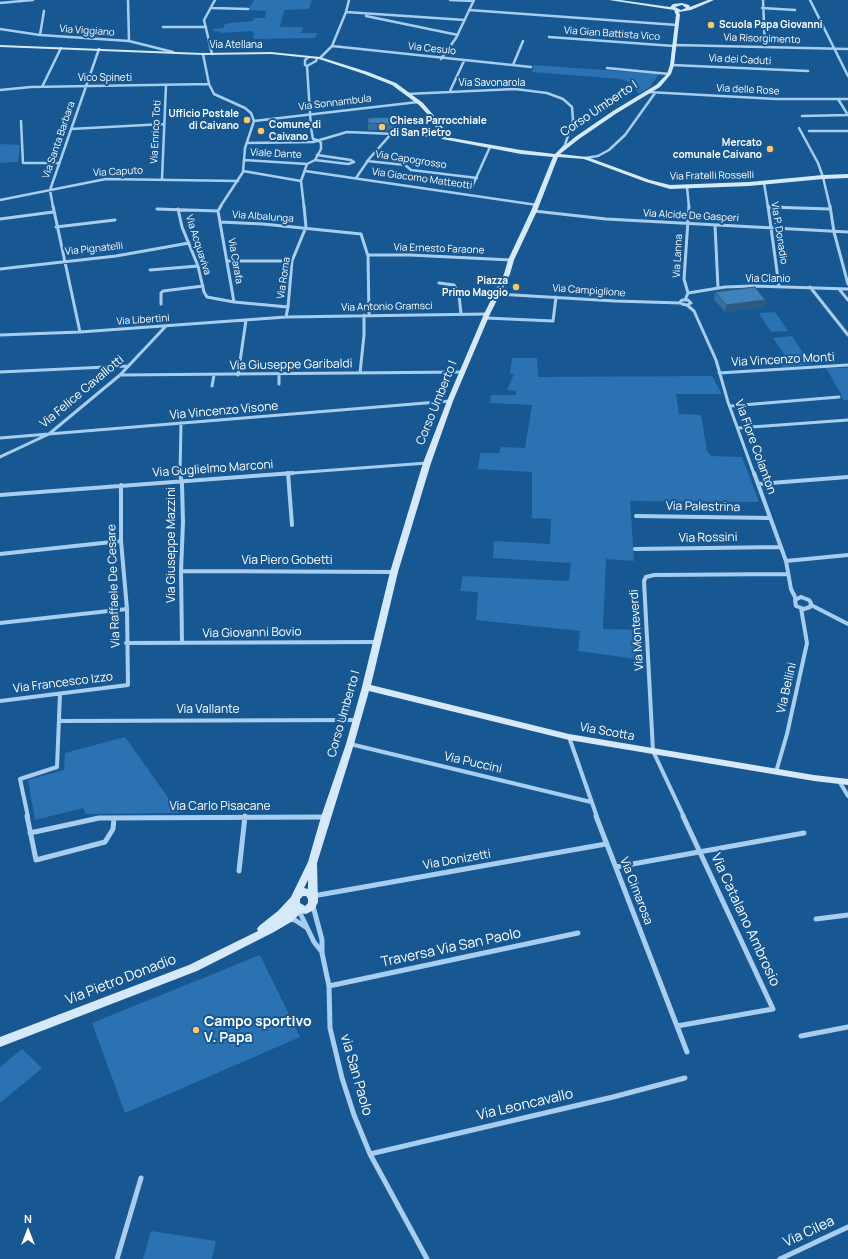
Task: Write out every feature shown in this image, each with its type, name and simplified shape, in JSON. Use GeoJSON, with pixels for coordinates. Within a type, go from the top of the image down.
{"type":"FeatureCollection","features":[{"type":"Feature","properties":{"kind":"main road"},"geometry":{"type":"LineString","coordinates":[[611,0],[676,9],[712,0]]}},
{"type":"Feature","properties":{"kind":"main road"},"geometry":{"type":"LineString","coordinates":[[676,9],[687,7]]}},
{"type":"Feature","properties":{"kind":"main road","name":"Corso Umberto I"},"geometry":{"type":"LineString","coordinates":[[297,902],[313,862],[326,817],[358,720],[394,572],[427,463],[450,401],[496,294],[507,274],[511,260],[535,208],[556,155],[577,138],[658,86],[669,74],[675,46],[677,25],[676,9]]}},
{"type":"Feature","properties":{"kind":"main road","name":"Via Atellana"},"geometry":{"type":"LineString","coordinates":[[0,46],[203,54],[271,53],[319,58],[386,80],[418,102],[433,117],[440,128],[442,136]]}},
{"type":"Feature","properties":{"kind":"main road","name":"Via Fratelli Rosselli"},"geometry":{"type":"LineString","coordinates":[[442,136],[490,147],[585,158],[659,184],[687,187],[764,183],[848,176]]}},
{"type":"Feature","properties":{"kind":"main road","name":"Via Scotta"},"geometry":{"type":"LineString","coordinates":[[366,687],[569,737],[653,752],[844,782]]}},
{"type":"Feature","properties":{"kind":"main road","name":"Corso Umberto I"},"geometry":{"type":"LineString","coordinates":[[312,900],[313,862]]}},
{"type":"Feature","properties":{"kind":"main road"},"geometry":{"type":"LineString","coordinates":[[304,892],[312,900],[307,908],[297,902],[304,892]]}},
{"type":"Feature","properties":{"kind":"main road","name":"Via Pietro Donadio"},"geometry":{"type":"LineString","coordinates":[[0,1042],[192,968],[288,919],[297,902]]}},
{"type":"Feature","properties":{"kind":"main road","name":"Via Pietro Donadio"},"geometry":{"type":"LineString","coordinates":[[251,939],[297,902]]}},
{"type":"Feature","properties":{"kind":"street"},"geometry":{"type":"LineString","coordinates":[[0,3],[33,0]]}},
{"type":"Feature","properties":{"kind":"street"},"geometry":{"type":"LineString","coordinates":[[128,0],[129,42]]}},
{"type":"Feature","properties":{"kind":"street"},"geometry":{"type":"LineString","coordinates":[[212,54],[204,20],[212,8],[215,0]]}},
{"type":"Feature","properties":{"kind":"street"},"geometry":{"type":"LineString","coordinates":[[307,66],[316,61],[332,46],[346,12],[349,0]]}},
{"type":"Feature","properties":{"kind":"street"},"geometry":{"type":"LineString","coordinates":[[441,59],[458,35],[473,1],[450,0]]}},
{"type":"Feature","properties":{"kind":"street"},"geometry":{"type":"LineString","coordinates":[[763,0],[762,8],[765,48]]}},
{"type":"Feature","properties":{"kind":"street"},"geometry":{"type":"LineString","coordinates":[[810,0],[848,76]]}},
{"type":"Feature","properties":{"kind":"street"},"geometry":{"type":"LineString","coordinates":[[212,8],[248,8]]}},
{"type":"Feature","properties":{"kind":"street"},"geometry":{"type":"LineString","coordinates":[[762,8],[795,10]]}},
{"type":"Feature","properties":{"kind":"street"},"geometry":{"type":"LineString","coordinates":[[469,10],[677,25]]}},
{"type":"Feature","properties":{"kind":"street"},"geometry":{"type":"LineString","coordinates":[[40,35],[44,11]]}},
{"type":"Feature","properties":{"kind":"street"},"geometry":{"type":"LineString","coordinates":[[346,12],[465,20]]}},
{"type":"Feature","properties":{"kind":"street"},"geometry":{"type":"LineString","coordinates":[[346,12],[458,35]]}},
{"type":"Feature","properties":{"kind":"street"},"geometry":{"type":"LineString","coordinates":[[763,23],[804,26]]}},
{"type":"Feature","properties":{"kind":"street"},"geometry":{"type":"LineString","coordinates":[[163,27],[206,27]]}},
{"type":"Feature","properties":{"kind":"street","name":"Via Viggiano"},"geometry":{"type":"LineString","coordinates":[[0,29],[40,35],[129,42],[173,52]]}},
{"type":"Feature","properties":{"kind":"street","name":"Via Gian Battista Vico"},"geometry":{"type":"LineString","coordinates":[[549,37],[675,46]]}},
{"type":"Feature","properties":{"kind":"street"},"geometry":{"type":"LineString","coordinates":[[514,66],[523,41]]}},
{"type":"Feature","properties":{"kind":"street","name":"Via Cesulo"},"geometry":{"type":"LineString","coordinates":[[332,46],[441,59],[531,67]]}},
{"type":"Feature","properties":{"kind":"street","name":"Via Risorgimento"},"geometry":{"type":"LineString","coordinates":[[675,46],[848,50]]}},
{"type":"Feature","properties":{"kind":"street"},"geometry":{"type":"LineString","coordinates":[[42,87],[61,48]]}},
{"type":"Feature","properties":{"kind":"street","name":"Via Santa Barbara"},"geometry":{"type":"LineString","coordinates":[[80,332],[56,228],[50,190],[99,49]]}},
{"type":"Feature","properties":{"kind":"street"},"geometry":{"type":"LineString","coordinates":[[157,209],[218,211],[243,171],[247,143],[254,121],[251,113],[245,108],[214,94],[209,84],[203,54]]}},
{"type":"Feature","properties":{"kind":"street"},"geometry":{"type":"LineString","coordinates":[[309,57],[305,60],[305,64],[307,66],[313,139],[319,141],[322,145],[315,160]]}},
{"type":"Feature","properties":{"kind":"street","name":"Via Savonarola"},"geometry":{"type":"LineString","coordinates":[[450,91],[464,61]]}},
{"type":"Feature","properties":{"kind":"street","name":"Via dei Caduti"},"geometry":{"type":"LineString","coordinates":[[672,65],[808,71]]}},
{"type":"Feature","properties":{"kind":"street"},"geometry":{"type":"LineString","coordinates":[[607,68],[669,74]]}},
{"type":"Feature","properties":{"kind":"street","name":"Vico Spineti"},"geometry":{"type":"LineString","coordinates":[[0,90],[42,87],[209,84]]}},
{"type":"Feature","properties":{"kind":"street","name":"Via Enrico Toti"},"geometry":{"type":"LineString","coordinates":[[162,179],[166,85]]}},
{"type":"Feature","properties":{"kind":"street","name":"Via Savonarola"},"geometry":{"type":"LineString","coordinates":[[407,94],[450,91],[528,90],[547,93],[563,99],[572,107],[573,120],[565,145],[558,150],[556,155]]}},
{"type":"Feature","properties":{"kind":"street","name":"Via delle Rose"},"geometry":{"type":"LineString","coordinates":[[648,92],[776,99],[848,99]]}},
{"type":"Feature","properties":{"kind":"street"},"geometry":{"type":"LineString","coordinates":[[585,158],[598,156],[609,150],[626,135],[655,93]]}},
{"type":"Feature","properties":{"kind":"street"},"geometry":{"type":"LineString","coordinates":[[838,99],[848,115]]}},
{"type":"Feature","properties":{"kind":"street","name":"Via Sonnambula"},"geometry":{"type":"LineString","coordinates":[[254,121],[418,102]]}},
{"type":"Feature","properties":{"kind":"street"},"geometry":{"type":"LineString","coordinates":[[802,116],[848,115]]}},
{"type":"Feature","properties":{"kind":"street"},"geometry":{"type":"LineString","coordinates":[[22,122],[23,163],[59,163]]}},
{"type":"Feature","properties":{"kind":"street"},"geometry":{"type":"LineString","coordinates":[[71,129],[164,124]]}},
{"type":"Feature","properties":{"kind":"street"},"geometry":{"type":"LineString","coordinates":[[800,128],[818,163],[848,284]]}},
{"type":"Feature","properties":{"kind":"street"},"geometry":{"type":"LineString","coordinates":[[809,132],[848,131]]}},
{"type":"Feature","properties":{"kind":"street"},"geometry":{"type":"LineString","coordinates":[[247,143],[319,141],[342,132],[442,136]]}},
{"type":"Feature","properties":{"kind":"street"},"geometry":{"type":"LineString","coordinates":[[356,178],[367,161],[391,134]]}},
{"type":"Feature","properties":{"kind":"street"},"geometry":{"type":"LineString","coordinates":[[468,194],[477,178],[490,147]]}},
{"type":"Feature","properties":{"kind":"street"},"geometry":{"type":"LineString","coordinates":[[307,164],[315,160],[346,164],[352,164],[354,162],[351,160],[317,155]]}},
{"type":"Feature","properties":{"kind":"street","name":"Viale Dante"},"geometry":{"type":"LineString","coordinates":[[244,160],[307,164]]}},
{"type":"Feature","properties":{"kind":"street","name":"Via Capogrosso"},"geometry":{"type":"LineString","coordinates":[[367,161],[405,165],[411,170],[477,178]]}},
{"type":"Feature","properties":{"kind":"street","name":"Via Roma"},"geometry":{"type":"LineString","coordinates":[[286,317],[292,261],[305,228],[300,181],[307,164]]}},
{"type":"Feature","properties":{"kind":"street"},"geometry":{"type":"LineString","coordinates":[[243,171],[300,181]]}},
{"type":"Feature","properties":{"kind":"street","name":"Via Giacomo Matteotti"},"geometry":{"type":"LineString","coordinates":[[304,171],[468,194],[535,208]]}},
{"type":"Feature","properties":{"kind":"street","name":"Via Caputo"},"geometry":{"type":"LineString","coordinates":[[0,200],[106,178],[238,181]]}},
{"type":"Feature","properties":{"kind":"street","name":"Via P. Donadio"},"geometry":{"type":"LineString","coordinates":[[764,183],[772,228],[779,286]]}},
{"type":"Feature","properties":{"kind":"street","name":"Via Lanna"},"geometry":{"type":"LineString","coordinates":[[685,300],[688,293],[684,279],[689,208],[687,187]]}},
{"type":"Feature","properties":{"kind":"street"},"geometry":{"type":"LineString","coordinates":[[768,207],[830,209]]}},
{"type":"Feature","properties":{"kind":"street","name":"Via Alcide De Gasperi"},"geometry":{"type":"LineString","coordinates":[[535,208],[606,219],[848,232]]}},
{"type":"Feature","properties":{"kind":"street","name":"Via Acquaviva"},"geometry":{"type":"LineString","coordinates":[[178,209],[182,227],[198,266],[207,297],[234,302]]}},
{"type":"Feature","properties":{"kind":"street","name":"Via Carafa"},"geometry":{"type":"LineString","coordinates":[[218,211],[234,302]]}},
{"type":"Feature","properties":{"kind":"street"},"geometry":{"type":"LineString","coordinates":[[0,219],[53,212]]}},
{"type":"Feature","properties":{"kind":"street"},"geometry":{"type":"LineString","coordinates":[[56,228],[115,220]]}},
{"type":"Feature","properties":{"kind":"street","name":"Via Albalunga"},"geometry":{"type":"LineString","coordinates":[[220,222],[263,224],[361,234],[368,254]]}},
{"type":"Feature","properties":{"kind":"street"},"geometry":{"type":"LineString","coordinates":[[715,225],[718,288]]}},
{"type":"Feature","properties":{"kind":"street","name":"Via Pignatelli"},"geometry":{"type":"LineString","coordinates":[[0,270],[64,261],[116,256],[189,243]]}},
{"type":"Feature","properties":{"kind":"street"},"geometry":{"type":"LineString","coordinates":[[368,254],[369,315]]}},
{"type":"Feature","properties":{"kind":"street","name":"Via Ernesto Faraone"},"geometry":{"type":"LineString","coordinates":[[368,254],[511,260]]}},
{"type":"Feature","properties":{"kind":"street"},"geometry":{"type":"LineString","coordinates":[[227,261],[292,261]]}},
{"type":"Feature","properties":{"kind":"street"},"geometry":{"type":"LineString","coordinates":[[150,270],[198,266]]}},
{"type":"Feature","properties":{"kind":"street"},"geometry":{"type":"LineString","coordinates":[[439,283],[454,285],[459,295],[461,314]]}},
{"type":"Feature","properties":{"kind":"street","name":"Via Acquaviva"},"geometry":{"type":"LineString","coordinates":[[161,304],[161,293],[163,291],[203,286]]}},
{"type":"Feature","properties":{"kind":"street","name":"Via Clanio"},"geometry":{"type":"LineString","coordinates":[[688,293],[718,288],[779,286],[848,289]]}},
{"type":"Feature","properties":{"kind":"street"},"geometry":{"type":"LineString","coordinates":[[810,287],[848,335]]}},
{"type":"Feature","properties":{"kind":"street"},"geometry":{"type":"LineString","coordinates":[[839,289],[848,300]]}},
{"type":"Feature","properties":{"kind":"street","name":"Via Campiglione"},"geometry":{"type":"LineString","coordinates":[[496,294],[680,303],[687,305]]}},
{"type":"Feature","properties":{"kind":"street","name":"Via Antonio Gramsci"},"geometry":{"type":"LineString","coordinates":[[286,317],[461,314],[553,320],[556,297]]}},
{"type":"Feature","properties":{"kind":"street"},"geometry":{"type":"LineString","coordinates":[[680,303],[685,300]]}},
{"type":"Feature","properties":{"kind":"street","name":"Via Fiore Colanton"},"geometry":{"type":"LineString","coordinates":[[685,300],[691,303],[687,305],[694,311],[699,319],[716,360],[730,406],[786,561],[790,589],[796,599]]}},
{"type":"Feature","properties":{"kind":"street"},"geometry":{"type":"LineString","coordinates":[[234,302],[288,307]]}},
{"type":"Feature","properties":{"kind":"street"},"geometry":{"type":"LineString","coordinates":[[360,373],[364,335],[364,315]]}},
{"type":"Feature","properties":{"kind":"street","name":"Via Libertini"},"geometry":{"type":"LineString","coordinates":[[0,335],[80,332],[286,317]]}},
{"type":"Feature","properties":{"kind":"street"},"geometry":{"type":"LineString","coordinates":[[238,375],[246,320]]}},
{"type":"Feature","properties":{"kind":"street","name":"Via Felice Cavallotti"},"geometry":{"type":"LineString","coordinates":[[0,457],[49,434],[120,375],[166,326]]}},
{"type":"Feature","properties":{"kind":"street","name":"Via Vincenzo Monti"},"geometry":{"type":"LineString","coordinates":[[719,373],[848,365]]}},
{"type":"Feature","properties":{"kind":"street"},"geometry":{"type":"LineString","coordinates":[[0,372],[128,366]]}},
{"type":"Feature","properties":{"kind":"street","name":"Via Giuseppe Garibaldi"},"geometry":{"type":"LineString","coordinates":[[120,375],[463,372]]}},
{"type":"Feature","properties":{"kind":"street"},"geometry":{"type":"LineString","coordinates":[[279,374],[279,384]]}},
{"type":"Feature","properties":{"kind":"street"},"geometry":{"type":"LineString","coordinates":[[212,386],[214,375]]}},
{"type":"Feature","properties":{"kind":"street"},"geometry":{"type":"LineString","coordinates":[[730,406],[839,397]]}},
{"type":"Feature","properties":{"kind":"street","name":"Via Vincenzo Visone"},"geometry":{"type":"LineString","coordinates":[[0,438],[450,401]]}},
{"type":"Feature","properties":{"kind":"street"},"geometry":{"type":"LineString","coordinates":[[738,428],[848,420]]}},
{"type":"Feature","properties":{"kind":"street","name":"Via Giuseppe Mazzini"},"geometry":{"type":"LineString","coordinates":[[182,423],[180,477],[182,481],[183,522],[181,571],[182,643]]}},
{"type":"Feature","properties":{"kind":"street","name":"Via Guglielmo Marconi"},"geometry":{"type":"LineString","coordinates":[[0,495],[427,463]]}},
{"type":"Feature","properties":{"kind":"street"},"geometry":{"type":"LineString","coordinates":[[288,473],[292,525]]}},
{"type":"Feature","properties":{"kind":"street"},"geometry":{"type":"LineString","coordinates":[[758,484],[848,477]]}},
{"type":"Feature","properties":{"kind":"street","name":"Via Raffaele De Cesare"},"geometry":{"type":"LineString","coordinates":[[121,485],[121,541],[126,609],[128,685]]}},
{"type":"Feature","properties":{"kind":"street","name":"Via Palestrina"},"geometry":{"type":"LineString","coordinates":[[636,516],[770,518]]}},
{"type":"Feature","properties":{"kind":"street"},"geometry":{"type":"LineString","coordinates":[[0,554],[121,541]]}},
{"type":"Feature","properties":{"kind":"street","name":"Via Rossini"},"geometry":{"type":"LineString","coordinates":[[635,549],[781,547]]}},
{"type":"Feature","properties":{"kind":"street"},"geometry":{"type":"LineString","coordinates":[[786,561],[848,555]]}},
{"type":"Feature","properties":{"kind":"street","name":"Via Piero Gobetti"},"geometry":{"type":"LineString","coordinates":[[181,571],[394,572]]}},
{"type":"Feature","properties":{"kind":"street","name":"Via Monteverdi"},"geometry":{"type":"LineString","coordinates":[[653,752],[648,642],[644,600],[644,581],[646,577],[654,575],[787,574]]}},
{"type":"Feature","properties":{"kind":"street"},"geometry":{"type":"LineString","coordinates":[[812,605],[809,608],[801,608],[795,604],[796,599],[801,597],[806,598],[811,601],[812,605],[848,624]]}},
{"type":"Feature","properties":{"kind":"street","name":"Via Bellini"},"geometry":{"type":"LineString","coordinates":[[776,772],[787,734],[807,643],[801,608]]}},
{"type":"Feature","properties":{"kind":"street"},"geometry":{"type":"LineString","coordinates":[[0,623],[126,609]]}},
{"type":"Feature","properties":{"kind":"street","name":"Via Giovanni Bovio"},"geometry":{"type":"LineString","coordinates":[[126,643],[377,642]]}},
{"type":"Feature","properties":{"kind":"street","name":"Via Francesco Izzo"},"geometry":{"type":"LineString","coordinates":[[0,701],[128,685]]}},
{"type":"Feature","properties":{"kind":"street"},"geometry":{"type":"LineString","coordinates":[[60,694],[57,767],[20,779],[36,860],[105,842],[113,829],[114,818]]}},
{"type":"Feature","properties":{"kind":"street","name":"Via Vallante"},"geometry":{"type":"LineString","coordinates":[[59,721],[358,720]]}},
{"type":"Feature","properties":{"kind":"street","name":"Via Cimarosa"},"geometry":{"type":"LineString","coordinates":[[569,737],[606,844],[687,1052]]}},
{"type":"Feature","properties":{"kind":"street","name":"Via Puccini"},"geometry":{"type":"LineString","coordinates":[[350,744],[591,802]]}},
{"type":"Feature","properties":{"kind":"street","name":"Via Catalano Ambrosio"},"geometry":{"type":"LineString","coordinates":[[653,752],[773,1009],[677,1026]]}},
{"type":"Feature","properties":{"kind":"street"},"geometry":{"type":"LineString","coordinates":[[844,782],[848,796]]}},
{"type":"Feature","properties":{"kind":"street"},"geometry":{"type":"LineString","coordinates":[[239,871],[245,816]]}},
{"type":"Feature","properties":{"kind":"street","name":"Via Carlo Pisacane"},"geometry":{"type":"LineString","coordinates":[[30,833],[99,818],[245,816],[326,817]]}},
{"type":"Feature","properties":{"kind":"street"},"geometry":{"type":"LineString","coordinates":[[616,867],[804,833]]}},
{"type":"Feature","properties":{"kind":"street","name":"Via Donizetti"},"geometry":{"type":"LineString","coordinates":[[312,900],[606,844]]}},
{"type":"Feature","properties":{"kind":"street"},"geometry":{"type":"LineString","coordinates":[[312,900],[317,918],[322,952]]}},
{"type":"Feature","properties":{"kind":"street"},"geometry":{"type":"LineString","coordinates":[[297,902],[301,915],[314,942],[322,952]]}},
{"type":"Feature","properties":{"kind":"street"},"geometry":{"type":"LineString","coordinates":[[816,919],[848,915]]}},
{"type":"Feature","properties":{"kind":"street"},"geometry":{"type":"LineString","coordinates":[[288,919],[294,920],[308,929]]}},
{"type":"Feature","properties":{"kind":"street","name":"Traversa Via San Paolo"},"geometry":{"type":"LineString","coordinates":[[329,986],[578,933]]}},
{"type":"Feature","properties":{"kind":"street","name":"via San Paolo"},"geometry":{"type":"LineString","coordinates":[[322,952],[329,986],[330,1028],[335,1051],[354,1115],[370,1154],[427,1259]]}},
{"type":"Feature","properties":{"kind":"street"},"geometry":{"type":"LineString","coordinates":[[800,1036],[848,1026]]}},
{"type":"Feature","properties":{"kind":"street","name":"Via Leoncavallo"},"geometry":{"type":"LineString","coordinates":[[370,1154],[613,1097],[685,1078]]}},
{"type":"Feature","properties":{"kind":"street"},"geometry":{"type":"LineString","coordinates":[[116,1259],[141,1178]]}},
{"type":"Feature","properties":{"kind":"street","name":"Via Cilea"},"geometry":{"type":"LineString","coordinates":[[780,1259],[848,1227]]}},
{"type":"Feature","properties":{"kind":"shaded area"},"geometry":{"type":"Polygon","coordinates":[[[254,0],[312,0],[309,9],[284,10],[280,27],[303,27],[301,33],[317,33],[316,37],[254,39],[253,31],[214,32],[213,29],[224,28],[224,25],[229,23],[253,21],[254,18],[265,18],[266,11],[248,10],[254,0]]]}},
{"type":"Feature","properties":{"kind":"shaded area"},"geometry":{"type":"Polygon","coordinates":[[[534,65],[659,74],[650,87],[639,94],[631,83],[621,79],[532,72],[534,65]]]}},
{"type":"Feature","properties":{"kind":"shaded area"},"geometry":{"type":"Polygon","coordinates":[[[0,144],[20,145],[18,162],[0,163],[0,144]]]}},
{"type":"Feature","properties":{"kind":"shaded area"},"geometry":{"type":"Polygon","coordinates":[[[775,312],[788,331],[771,332],[759,313],[775,312]]]}},
{"type":"Feature","properties":{"kind":"shaded area"},"geometry":{"type":"Polygon","coordinates":[[[792,336],[805,356],[786,357],[773,338],[792,336]]]}},
{"type":"Feature","properties":{"kind":"shaded area"},"geometry":{"type":"Polygon","coordinates":[[[809,356],[813,364],[783,367],[778,359],[809,356]]]}},
{"type":"Feature","properties":{"kind":"shaded area"},"geometry":{"type":"Polygon","coordinates":[[[512,358],[537,358],[538,377],[712,376],[722,394],[676,394],[679,414],[701,415],[707,451],[711,456],[742,457],[759,502],[630,501],[634,561],[606,559],[603,629],[640,630],[644,660],[578,651],[580,631],[476,620],[478,592],[460,591],[463,576],[569,581],[571,563],[493,558],[494,541],[550,544],[551,519],[532,518],[532,472],[478,469],[480,453],[499,453],[501,447],[525,448],[532,405],[490,403],[491,395],[516,395],[516,391],[507,390],[514,374],[510,373],[512,358]]]}},
{"type":"Feature","properties":{"kind":"shaded area"},"geometry":{"type":"Polygon","coordinates":[[[826,368],[848,368],[848,400],[843,400],[826,368]]]}},
{"type":"Feature","properties":{"kind":"shaded area"},"geometry":{"type":"Polygon","coordinates":[[[125,737],[179,813],[86,814],[83,808],[35,820],[28,780],[64,770],[65,753],[125,737]]]}},
{"type":"Feature","properties":{"kind":"shaded area","name":"Campo sportivo V. Papa"},"geometry":{"type":"Polygon","coordinates":[[[260,955],[300,1037],[125,1113],[92,1023],[260,955]]]}},
{"type":"Feature","properties":{"kind":"shaded area"},"geometry":{"type":"Polygon","coordinates":[[[22,1049],[42,1068],[0,1103],[0,1067],[22,1049]]]}},
{"type":"Feature","properties":{"kind":"shaded area"},"geometry":{"type":"Polygon","coordinates":[[[151,1231],[216,1241],[212,1259],[143,1259],[151,1231]]]}},
{"type":"Feature","properties":{"kind":"building"},"geometry":{"type":"Polygon","coordinates":[[[394,117],[397,125],[368,123],[368,118],[394,117]]]}},
{"type":"Feature","properties":{"kind":"building"},"geometry":{"type":"Polygon","coordinates":[[[755,287],[765,300],[726,305],[715,292],[755,287]]]}},
{"type":"Feature","properties":{"kind":"place","name":"Scuola Papa Giovanni"},"geometry":{"type":"Point","coordinates":[711,25]}},
{"type":"Feature","properties":{"kind":"place","name":"Ufficio Postale di Caivano"},"geometry":{"type":"Point","coordinates":[247,120]}},
{"type":"Feature","properties":{"kind":"place","name":"Chiesa Parrocchiale di San Pietro"},"geometry":{"type":"Point","coordinates":[382,127]}},
{"type":"Feature","properties":{"kind":"place","name":"Comune di Caivano"},"geometry":{"type":"Point","coordinates":[261,131]}},
{"type":"Feature","properties":{"kind":"place","name":"Mercato comunale Caivano"},"geometry":{"type":"Point","coordinates":[770,149]}},
{"type":"Feature","properties":{"kind":"place","name":"Piazza Primo Maggio"},"geometry":{"type":"Point","coordinates":[516,287]}},
{"type":"Feature","properties":{"kind":"place","name":"Campo sportivo V. Papa"},"geometry":{"type":"Point","coordinates":[196,1030]}}]}
